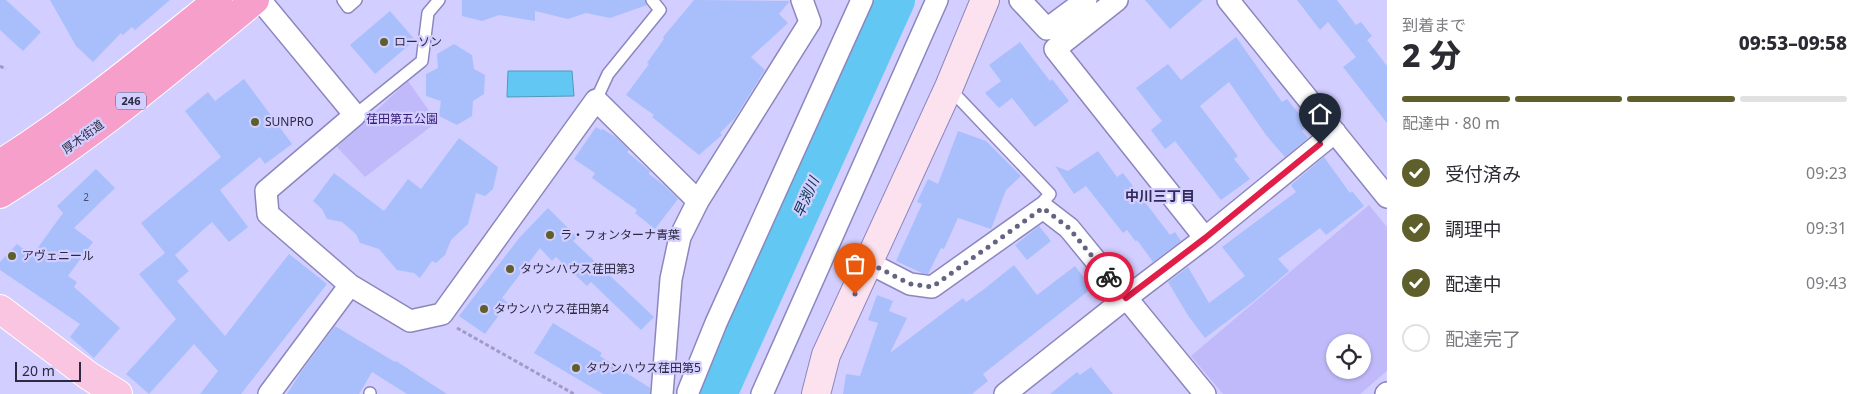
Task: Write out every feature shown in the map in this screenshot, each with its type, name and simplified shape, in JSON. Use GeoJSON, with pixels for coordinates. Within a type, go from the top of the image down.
{"type":"FeatureCollection","features":[{"type":"Feature","properties":{"kind":"highway","name":"厚木街道"},"geometry":{"type":"LineString","coordinates":[[0,164],[67,119],[218,0]]}},
{"type":"Feature","properties":{"kind":"highway","name":"厚木街道"},"geometry":{"type":"LineString","coordinates":[[0,194],[30,175],[148,89],[256,0]]}},
{"type":"Feature","properties":{"kind":"main road"},"geometry":{"type":"LineString","coordinates":[[0,309],[89,376],[118,394]]}},
{"type":"Feature","properties":{"kind":"street"},"geometry":{"type":"LineString","coordinates":[[260,0],[355,115],[266,191],[268,214],[350,285],[410,321],[442,314],[596,100],[698,200]]}},
{"type":"Feature","properties":{"kind":"street"},"geometry":{"type":"LineString","coordinates":[[663,394],[671,279],[680,237],[698,200],[810,22],[802,0]]}},
{"type":"Feature","properties":{"kind":"street"},"geometry":{"type":"LineString","coordinates":[[688,392],[716,323],[862,0]]}},
{"type":"Feature","properties":{"kind":"street"},"geometry":{"type":"LineString","coordinates":[[762,394],[937,0]]}},
{"type":"Feature","properties":{"kind":"street"},"geometry":{"type":"LineString","coordinates":[[816,394],[826,355],[869,263],[942,84],[985,0]]}},
{"type":"Feature","properties":{"kind":"street"},"geometry":{"type":"LineString","coordinates":[[1020,0],[1047,29],[1086,0]]}},
{"type":"Feature","properties":{"kind":"street"},"geometry":{"type":"LineString","coordinates":[[1117,0],[1056,49],[1205,238]]}},
{"type":"Feature","properties":{"kind":"street"},"geometry":{"type":"LineString","coordinates":[[1228,0],[1387,197]]}},
{"type":"Feature","properties":{"kind":"street"},"geometry":{"type":"LineString","coordinates":[[1005,394],[1205,238],[1335,132]]}},
{"type":"Feature","properties":{"kind":"street"},"geometry":{"type":"LineString","coordinates":[[869,263],[910,284],[932,287],[1043,208],[1069,228],[1205,394]]}},
{"type":"Feature","properties":{"kind":"street"},"geometry":{"type":"LineString","coordinates":[[269,394],[350,285]]}},
{"type":"Feature","properties":{"kind":"lane"},"geometry":{"type":"LineString","coordinates":[[343,0],[348,7],[356,0]]}},
{"type":"Feature","properties":{"kind":"lane"},"geometry":{"type":"LineString","coordinates":[[355,115],[422,61],[428,13],[439,0]]}},
{"type":"Feature","properties":{"kind":"lane"},"geometry":{"type":"LineString","coordinates":[[596,100],[608,74],[660,10],[652,0]]}},
{"type":"Feature","properties":{"kind":"lane"},"geometry":{"type":"LineString","coordinates":[[942,84],[1050,194],[1042,203],[1043,208]]}},
{"type":"Feature","properties":{"kind":"path"},"geometry":{"type":"LineString","coordinates":[[0,66],[6,69]]}},
{"type":"Feature","properties":{"kind":"path"},"geometry":{"type":"LineString","coordinates":[[435,316],[574,394]]}},
{"type":"Feature","properties":{"kind":"green space","name":"荏田第五公園"},"geometry":{"type":"Polygon","coordinates":[[[408,81],[437,122],[365,177],[337,147],[408,81]]]}},
{"type":"Feature","properties":{"kind":"green space"},"geometry":{"type":"Polygon","coordinates":[[[1369,205],[1387,227],[1387,371],[1360,394],[1223,394],[1191,356],[1369,205]]]}},
{"type":"Feature","properties":{"kind":"water"},"geometry":{"type":"Polygon","coordinates":[[[508,71],[572,71],[574,96],[507,97],[508,71]]]}},
{"type":"Feature","properties":{"kind":"building"},"geometry":{"type":"Polygon","coordinates":[[[0,0],[6,0],[41,32],[23,51],[0,30],[0,0]]]}},
{"type":"Feature","properties":{"kind":"building"},"geometry":{"type":"Polygon","coordinates":[[[50,0],[170,0],[135,30],[132,27],[123,35],[121,33],[93,62],[76,46],[50,0]]]}},
{"type":"Feature","properties":{"kind":"building"},"geometry":{"type":"Polygon","coordinates":[[[462,0],[645,0],[647,5],[610,18],[586,13],[568,19],[535,11],[535,21],[499,15],[482,21],[462,16],[462,0]]]}},
{"type":"Feature","properties":{"kind":"building"},"geometry":{"type":"Polygon","coordinates":[[[694,0],[790,1],[779,14],[788,23],[751,57],[765,70],[735,118],[720,133],[722,135],[699,155],[652,117],[654,115],[626,95],[649,64],[647,63],[664,39],[663,37],[694,0]]]}},
{"type":"Feature","properties":{"kind":"building"},"geometry":{"type":"Polygon","coordinates":[[[1145,0],[1203,0],[1170,29],[1145,0]]]}},
{"type":"Feature","properties":{"kind":"building"},"geometry":{"type":"Polygon","coordinates":[[[1297,0],[1337,0],[1356,25],[1361,22],[1372,36],[1367,40],[1387,66],[1387,123],[1343,67],[1356,57],[1328,22],[1320,30],[1297,0]]]}},
{"type":"Feature","properties":{"kind":"building"},"geometry":{"type":"Polygon","coordinates":[[[390,11],[415,40],[375,74],[350,45],[390,11]]]}},
{"type":"Feature","properties":{"kind":"building"},"geometry":{"type":"Polygon","coordinates":[[[1236,37],[1282,102],[1287,99],[1308,125],[1302,131],[1308,138],[1285,157],[1266,135],[1229,82],[1200,106],[1238,156],[1234,159],[1250,179],[1221,200],[1175,141],[1165,149],[1151,130],[1162,121],[1136,88],[1168,64],[1181,80],[1236,37]]]}},
{"type":"Feature","properties":{"kind":"building"},"geometry":{"type":"Polygon","coordinates":[[[1020,42],[1050,81],[1052,79],[1069,101],[1035,127],[1012,98],[999,108],[985,93],[1001,81],[989,65],[1020,42]]]}},
{"type":"Feature","properties":{"kind":"building"},"geometry":{"type":"Polygon","coordinates":[[[454,44],[472,55],[474,69],[485,75],[484,94],[473,101],[472,116],[457,125],[439,116],[441,101],[426,96],[426,74],[438,68],[437,54],[454,44]]]}},
{"type":"Feature","properties":{"kind":"building"},"geometry":{"type":"Polygon","coordinates":[[[244,79],[292,144],[265,164],[260,157],[220,190],[248,227],[229,242],[212,222],[175,255],[189,271],[177,281],[225,336],[289,254],[327,284],[241,394],[200,394],[218,371],[194,344],[149,394],[126,374],[176,319],[139,274],[165,253],[141,223],[221,157],[185,111],[208,92],[215,101],[244,79]]]}},
{"type":"Feature","properties":{"kind":"building"},"geometry":{"type":"Polygon","coordinates":[[[596,127],[617,138],[629,150],[627,152],[650,171],[649,174],[678,199],[655,229],[635,213],[637,210],[592,178],[595,173],[574,159],[596,127]]]}},
{"type":"Feature","properties":{"kind":"building"},"geometry":{"type":"Polygon","coordinates":[[[958,131],[986,141],[1021,176],[1006,190],[991,229],[958,218],[944,249],[941,248],[928,274],[922,273],[896,261],[922,204],[917,202],[928,179],[938,184],[958,131]]]}},
{"type":"Feature","properties":{"kind":"building"},"geometry":{"type":"Polygon","coordinates":[[[459,138],[498,167],[493,189],[485,196],[476,193],[468,224],[451,240],[445,255],[436,263],[432,261],[420,278],[414,273],[397,270],[379,249],[360,243],[356,234],[342,222],[327,219],[322,209],[313,201],[334,173],[384,211],[408,179],[421,189],[459,138]]]}},
{"type":"Feature","properties":{"kind":"building"},"geometry":{"type":"Polygon","coordinates":[[[1098,151],[1117,177],[1123,173],[1170,235],[1175,232],[1181,241],[1153,262],[1127,230],[1123,233],[1086,186],[1074,194],[1055,166],[1068,171],[1098,151]]]}},
{"type":"Feature","properties":{"kind":"building"},"geometry":{"type":"Polygon","coordinates":[[[1324,157],[1350,193],[1352,191],[1364,206],[1326,235],[1320,228],[1278,259],[1289,271],[1254,301],[1205,338],[1189,317],[1168,282],[1188,267],[1209,303],[1245,276],[1222,247],[1296,192],[1291,185],[1324,157]]]}},
{"type":"Feature","properties":{"kind":"building"},"geometry":{"type":"Polygon","coordinates":[[[96,169],[115,188],[74,228],[93,242],[68,276],[77,282],[74,287],[120,328],[94,358],[70,337],[80,324],[0,270],[0,262],[17,244],[27,252],[29,250],[34,253],[63,213],[57,206],[96,169]]]}},
{"type":"Feature","properties":{"kind":"building"},"geometry":{"type":"Polygon","coordinates":[[[548,208],[577,237],[573,241],[654,317],[641,330],[591,282],[587,286],[556,257],[552,261],[540,248],[502,298],[508,303],[485,334],[459,316],[520,237],[548,208]]]}},
{"type":"Feature","properties":{"kind":"building"},"geometry":{"type":"Polygon","coordinates":[[[1039,226],[1051,241],[1027,260],[1015,245],[1039,226]]]}},
{"type":"Feature","properties":{"kind":"building"},"geometry":{"type":"Polygon","coordinates":[[[1014,265],[1037,295],[1075,266],[1092,288],[983,374],[988,381],[972,394],[843,394],[846,374],[860,376],[878,323],[868,320],[877,295],[893,301],[889,311],[907,318],[890,353],[963,298],[966,302],[1014,265]]]}},
{"type":"Feature","properties":{"kind":"building"},"geometry":{"type":"Polygon","coordinates":[[[553,323],[602,353],[600,356],[650,388],[650,394],[603,394],[534,353],[553,323]]]}},
{"type":"Feature","properties":{"kind":"building"},"geometry":{"type":"Polygon","coordinates":[[[335,326],[396,361],[447,394],[407,394],[372,372],[359,394],[287,394],[335,326]]]}},
{"type":"Feature","properties":{"kind":"building"},"geometry":{"type":"Polygon","coordinates":[[[1091,367],[1113,394],[1050,394],[1077,372],[1080,375],[1091,367]]]}},
{"type":"Feature","properties":{"kind":"waterway","name":"早渕川"},"geometry":{"type":"LineString","coordinates":[[717,394],[895,0]]}},
{"type":"Feature","properties":{"kind":"way so far"},"geometry":{"type":"LineString","coordinates":[[855,294],[869,263],[910,284],[932,287],[1043,208],[1069,228],[1109,277]]}},
{"type":"Feature","properties":{"kind":"place","name":"ローソン"},"geometry":{"type":"Point","coordinates":[384,42]}},
{"type":"Feature","properties":{"kind":"place","name":"SUNPRO"},"geometry":{"type":"Point","coordinates":[255,122]}},
{"type":"Feature","properties":{"kind":"place","name":"ラ・フォンターナ青葉"},"geometry":{"type":"Point","coordinates":[550,235]}},
{"type":"Feature","properties":{"kind":"place","name":"アヴェニール"},"geometry":{"type":"Point","coordinates":[12,256]}},
{"type":"Feature","properties":{"kind":"place","name":"タウンハウス荏田第3"},"geometry":{"type":"Point","coordinates":[510,269]}},
{"type":"Feature","properties":{"kind":"place","name":"タウンハウス荏田第4"},"geometry":{"type":"Point","coordinates":[484,309]}},
{"type":"Feature","properties":{"kind":"place","name":"タウンハウス荏田第5"},"geometry":{"type":"Point","coordinates":[576,368]}},
{"type":"Feature","properties":{"kind":"district","name":"中川三丁目"},"geometry":{"type":"Point","coordinates":[1160,196]}},
{"type":"Feature","properties":{"kind":"route"},"geometry":{"type":"LineString","coordinates":[[1109,277],[1126,298],[1205,238],[1320,144]]}}]}
